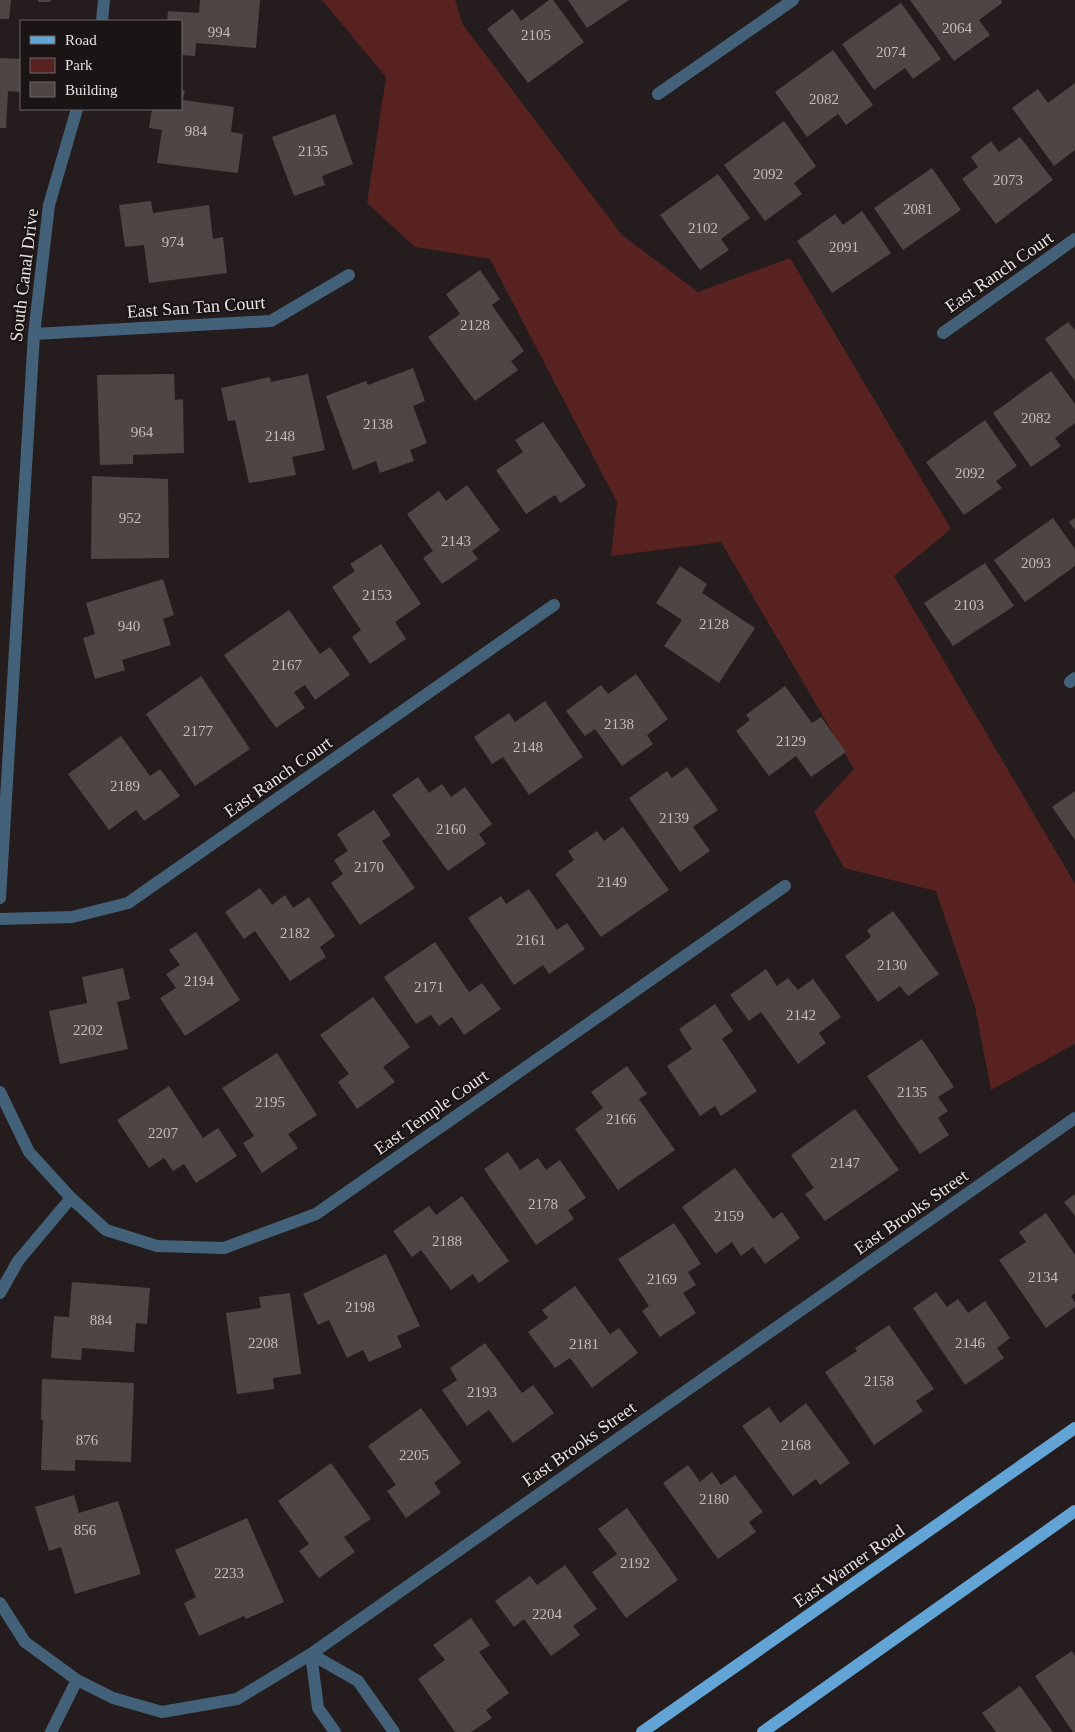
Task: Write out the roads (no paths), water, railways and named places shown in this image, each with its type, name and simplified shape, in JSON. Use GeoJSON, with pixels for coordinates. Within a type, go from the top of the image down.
{"type":"FeatureCollection","features":[{"type":"Feature","properties":{"kind":"main road","name":"East Warner Road"},"geometry":{"type":"LineString","coordinates":[[642,1732],[1075,1428]]}},
{"type":"Feature","properties":{"kind":"main road"},"geometry":{"type":"LineString","coordinates":[[763,1732],[1075,1511]]}},
{"type":"Feature","properties":{"kind":"street"},"geometry":{"type":"LineString","coordinates":[[102,20],[104,0]]}},
{"type":"Feature","properties":{"kind":"street"},"geometry":{"type":"LineString","coordinates":[[658,94],[792,0]]}},
{"type":"Feature","properties":{"kind":"street","name":"South Canal Drive"},"geometry":{"type":"LineString","coordinates":[[0,898],[34,334],[49,205],[77,110]]}},
{"type":"Feature","properties":{"kind":"street","name":"East Ranch Court"},"geometry":{"type":"LineString","coordinates":[[943,332],[1075,240]]}},
{"type":"Feature","properties":{"kind":"street","name":"East San Tan Court"},"geometry":{"type":"LineString","coordinates":[[34,334],[271,321],[349,275]]}},
{"type":"Feature","properties":{"kind":"street","name":"East Ranch Court"},"geometry":{"type":"LineString","coordinates":[[0,919],[72,916],[128,903],[554,605]]}},
{"type":"Feature","properties":{"kind":"street","name":"East Temple Court"},"geometry":{"type":"LineString","coordinates":[[70,1198],[106,1230],[157,1246],[224,1248],[316,1214],[785,886]]}},
{"type":"Feature","properties":{"kind":"street"},"geometry":{"type":"LineString","coordinates":[[0,1092],[29,1152],[70,1198],[18,1261],[0,1293]]}},
{"type":"Feature","properties":{"kind":"street","name":"East Brooks Street"},"geometry":{"type":"LineString","coordinates":[[77,1680],[113,1698],[162,1712],[236,1699],[311,1654],[1075,1118]]}},
{"type":"Feature","properties":{"kind":"street"},"geometry":{"type":"LineString","coordinates":[[0,1603],[24,1642],[77,1680],[51,1732]]}},
{"type":"Feature","properties":{"kind":"street"},"geometry":{"type":"LineString","coordinates":[[311,1654],[318,1708],[335,1732]]}},
{"type":"Feature","properties":{"kind":"street"},"geometry":{"type":"LineString","coordinates":[[311,1654],[358,1681],[394,1732]]}}]}
